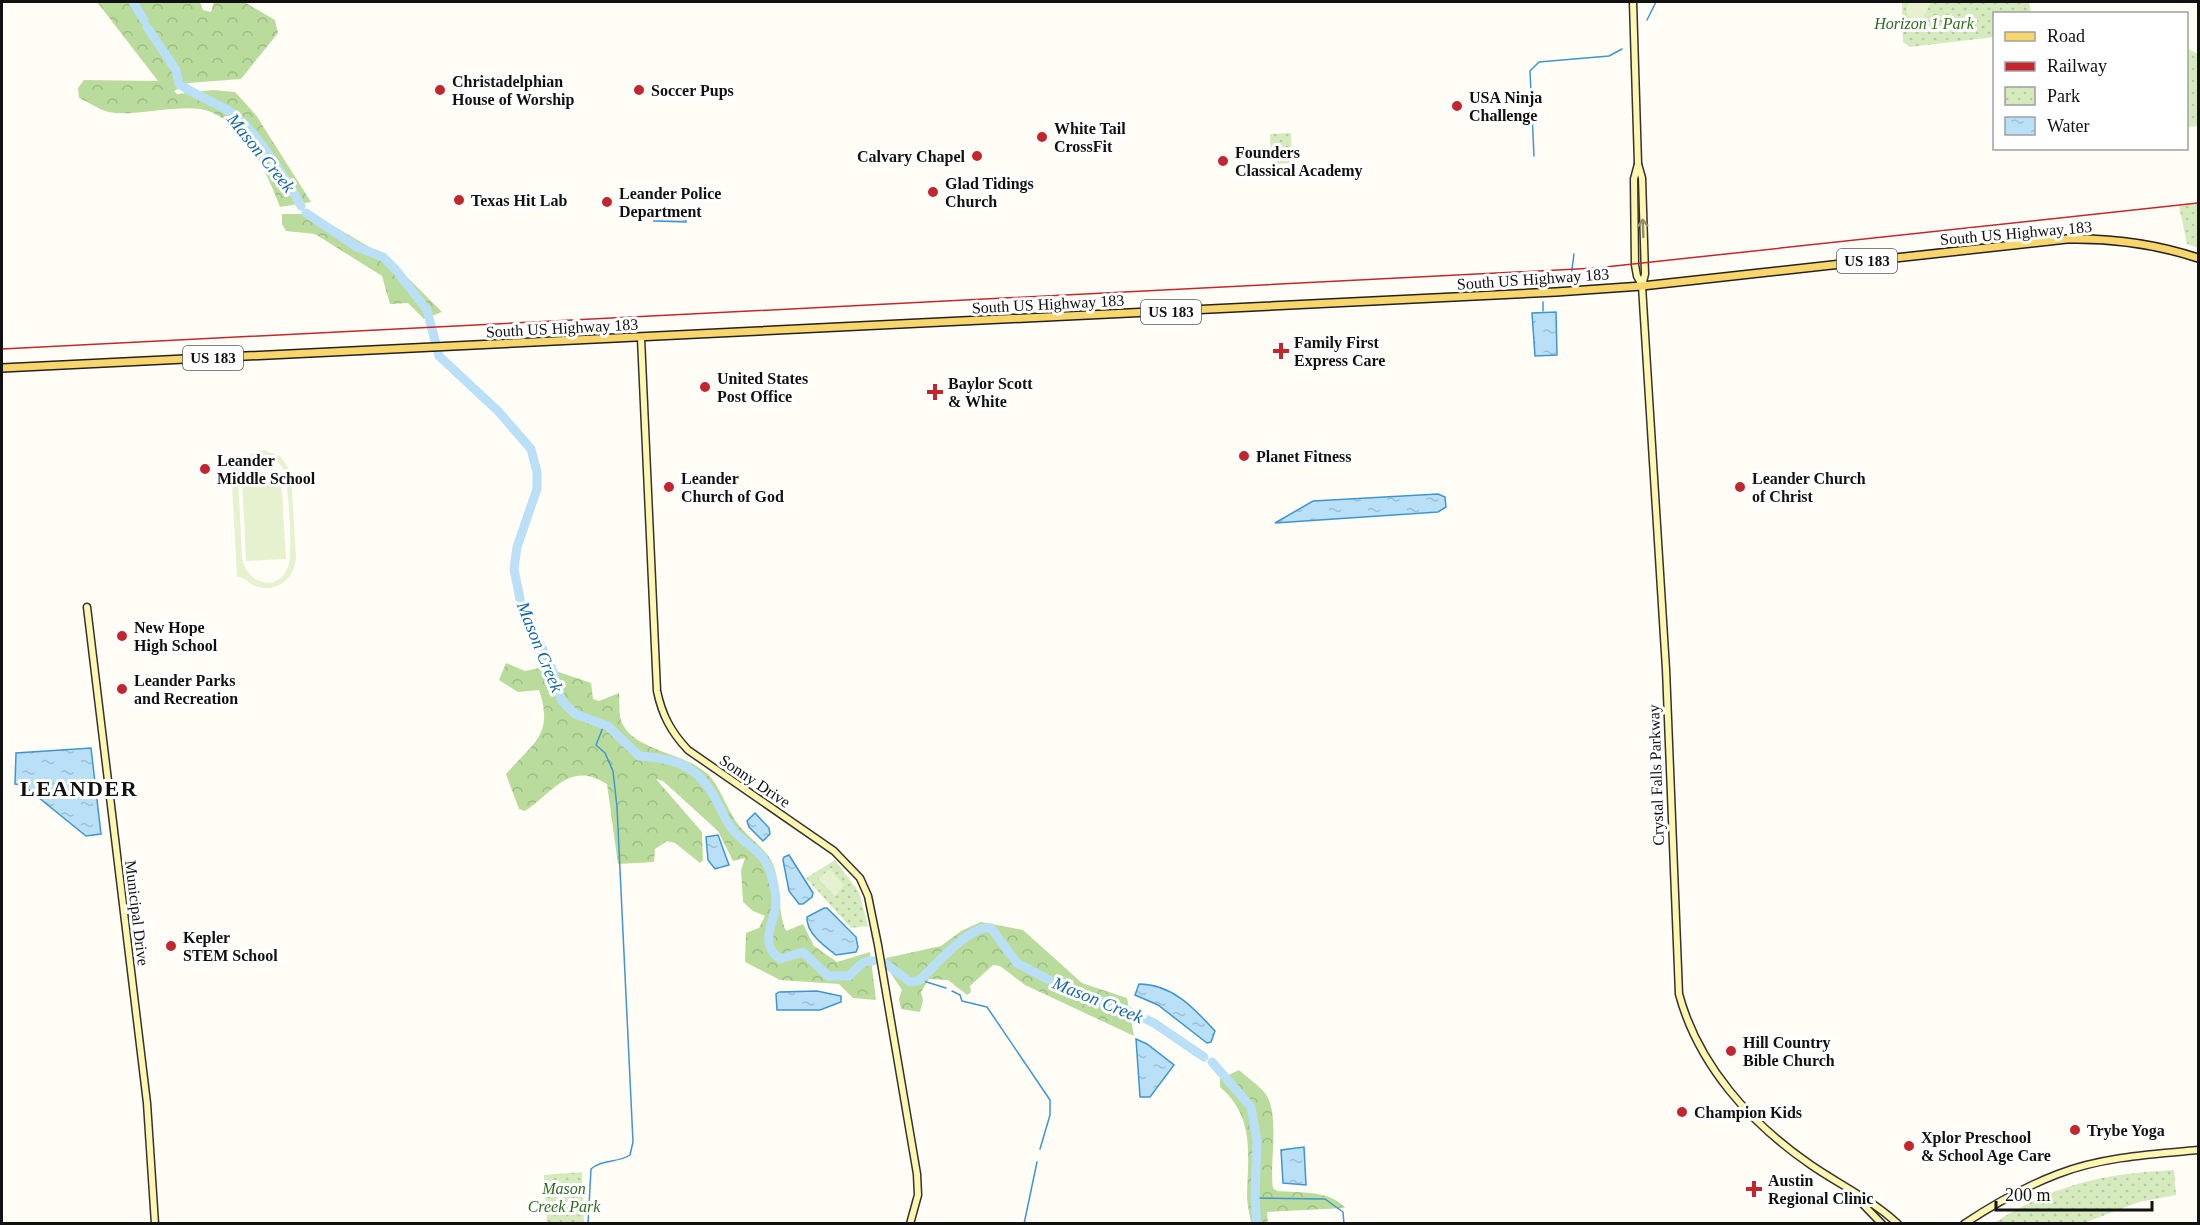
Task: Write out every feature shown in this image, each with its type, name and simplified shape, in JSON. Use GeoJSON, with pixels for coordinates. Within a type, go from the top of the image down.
{"type":"FeatureCollection","features":[{"type":"Feature","properties":{"kind":"main road","name":"Crystal Falls Parkway"},"geometry":{"type":"LineString","coordinates":[[1633,2],[1638,164],[1642,178],[1645,274],[1642,286],[1666,657],[1679,994],[1696,1043],[1716,1073],[1775,1139],[1852,1192],[1869,1199],[1898,1224]]}},
{"type":"Feature","properties":{"kind":"main road","name":"South US Highway 183"},"geometry":{"type":"LineString","coordinates":[[2,368],[1446,298],[1642,286],[2067,239],[2123,241],[2160,247],[2199,258]]}},
{"type":"Feature","properties":{"kind":"main road","name":"Sonny Drive"},"geometry":{"type":"LineString","coordinates":[[641,338],[657,691],[660,707],[670,729],[688,750],[834,851],[860,878],[868,897],[878,945],[917,1174],[918,1195],[910,1224]]}},
{"type":"Feature","properties":{"kind":"main road","name":"Municipal Drive"},"geometry":{"type":"LineString","coordinates":[[87,607],[147,1103],[155,1224]]}},
{"type":"Feature","properties":{"kind":"main road"},"geometry":{"type":"LineString","coordinates":[[1964,1224],[2005,1198],[2060,1173],[2121,1159],[2199,1150]]}},
{"type":"Feature","properties":{"kind":"main road","name":"Crystal Falls Parkway"},"geometry":{"type":"LineString","coordinates":[[1852,1192],[1882,1224]]}},
{"type":"Feature","properties":{"kind":"green space"},"geometry":{"type":"Polygon","coordinates":[[[97,2],[200,2],[203,10],[211,12],[214,2],[244,2],[275,20],[278,33],[241,79],[188,83],[174,91],[177,94],[213,90],[235,92],[256,115],[311,202],[280,207],[262,166],[245,140],[224,119],[211,112],[188,108],[119,113],[105,111],[79,98],[78,88],[84,80],[158,81],[97,2]]]}},
{"type":"Feature","properties":{"kind":"green space","name":"Horizon 1 Park"},"geometry":{"type":"Polygon","coordinates":[[[1902,2],[2029,2],[2031,12],[1993,12],[1993,37],[1910,47],[1903,42],[1902,2]]]}},
{"type":"Feature","properties":{"kind":"green space"},"geometry":{"type":"Polygon","coordinates":[[[1910,2],[1931,2],[1923,18],[1919,20],[1908,16],[1906,9],[1910,2]]]}},
{"type":"Feature","properties":{"kind":"green space"},"geometry":{"type":"Polygon","coordinates":[[[2188,49],[2198,54],[2198,126],[2188,127],[2188,49]]]}},
{"type":"Feature","properties":{"kind":"green space"},"geometry":{"type":"Polygon","coordinates":[[[1291,133],[1292,163],[1271,164],[1270,134],[1291,133]]]}},
{"type":"Feature","properties":{"kind":"green space"},"geometry":{"type":"Polygon","coordinates":[[[2198,204],[2198,248],[2187,244],[2179,206],[2198,204]]]}},
{"type":"Feature","properties":{"kind":"green space"},"geometry":{"type":"Polygon","coordinates":[[[282,214],[313,214],[388,258],[442,312],[424,319],[408,303],[390,304],[382,276],[315,234],[286,231],[282,224],[282,214]]]}},
{"type":"Feature","properties":{"kind":"green space"},"geometry":{"type":"Polygon","coordinates":[[[265,450],[281,457],[291,472],[295,563],[290,576],[273,588],[255,586],[237,577],[231,465],[265,450]],[[257,457],[245,463],[238,476],[242,556],[248,573],[262,582],[269,583],[283,576],[288,567],[290,516],[287,485],[282,467],[268,457],[257,457]]]}},
{"type":"Feature","properties":{"kind":"green space"},"geometry":{"type":"Polygon","coordinates":[[[281,475],[286,559],[246,561],[242,478],[281,475]]]}},
{"type":"Feature","properties":{"kind":"green space"},"geometry":{"type":"Polygon","coordinates":[[[506,663],[525,671],[544,667],[591,683],[593,699],[599,701],[619,693],[621,721],[630,734],[652,748],[703,770],[716,784],[737,823],[770,858],[778,881],[781,915],[786,931],[803,924],[814,946],[837,962],[870,952],[876,1000],[853,998],[839,984],[780,980],[745,962],[746,933],[759,928],[765,916],[753,911],[743,902],[741,870],[745,858],[733,861],[718,831],[663,781],[656,779],[702,832],[703,860],[700,863],[675,843],[667,841],[655,849],[654,862],[618,864],[607,784],[594,777],[582,775],[572,777],[563,781],[525,811],[519,809],[506,774],[539,737],[543,728],[543,705],[539,690],[518,692],[499,680],[506,663]]]}},
{"type":"Feature","properties":{"kind":"green space"},"geometry":{"type":"Polygon","coordinates":[[[835,860],[859,892],[868,926],[851,928],[806,878],[835,860]]]}},
{"type":"Feature","properties":{"kind":"green space"},"geometry":{"type":"Polygon","coordinates":[[[830,869],[844,885],[835,896],[818,879],[830,869]]]}},
{"type":"Feature","properties":{"kind":"green space"},"geometry":{"type":"Polygon","coordinates":[[[981,922],[1023,930],[1082,983],[1127,998],[1134,1036],[1025,985],[1000,966],[993,965],[970,986],[971,992],[967,995],[948,980],[929,979],[921,992],[923,1000],[920,1012],[901,1009],[899,999],[902,990],[888,969],[886,958],[941,946],[961,931],[981,922]]]}},
{"type":"Feature","properties":{"kind":"green space"},"geometry":{"type":"Polygon","coordinates":[[[1239,1070],[1264,1092],[1269,1101],[1273,1124],[1273,1188],[1277,1191],[1323,1195],[1339,1202],[1345,1208],[1267,1212],[1268,1223],[1251,1223],[1247,1199],[1247,1137],[1239,1111],[1220,1087],[1220,1079],[1239,1070]]]}},
{"type":"Feature","properties":{"kind":"green space"},"geometry":{"type":"Polygon","coordinates":[[[2174,1170],[2176,1195],[2139,1202],[2084,1223],[1992,1224],[2015,1210],[2058,1190],[2123,1174],[2174,1170]]]}},
{"type":"Feature","properties":{"kind":"green space","name":"Mason Creek Park"},"geometry":{"type":"Polygon","coordinates":[[[582,1172],[584,1223],[547,1223],[544,1175],[582,1172]]]}},
{"type":"Feature","properties":{"kind":"water"},"geometry":{"type":"Polygon","coordinates":[[[685,211],[686,222],[654,221],[653,213],[685,211]]]}},
{"type":"Feature","properties":{"kind":"water"},"geometry":{"type":"Polygon","coordinates":[[[1556,312],[1557,355],[1535,356],[1532,313],[1556,312]]]}},
{"type":"Feature","properties":{"kind":"water"},"geometry":{"type":"Polygon","coordinates":[[[1438,494],[1445,497],[1446,507],[1438,512],[1275,523],[1313,501],[1438,494]]]}},
{"type":"Feature","properties":{"kind":"water"},"geometry":{"type":"Polygon","coordinates":[[[91,748],[101,834],[86,836],[23,785],[15,784],[16,753],[91,748]]]}},
{"type":"Feature","properties":{"kind":"water"},"geometry":{"type":"Polygon","coordinates":[[[755,813],[769,828],[770,834],[763,841],[749,827],[747,821],[755,813]]]}},
{"type":"Feature","properties":{"kind":"water"},"geometry":{"type":"Polygon","coordinates":[[[718,835],[729,865],[715,869],[708,860],[706,837],[718,835]]]}},
{"type":"Feature","properties":{"kind":"water"},"geometry":{"type":"Polygon","coordinates":[[[789,855],[813,893],[812,897],[803,904],[799,904],[789,891],[783,860],[789,855]]]}},
{"type":"Feature","properties":{"kind":"water"},"geometry":{"type":"Polygon","coordinates":[[[827,908],[856,937],[858,947],[856,952],[836,955],[813,934],[807,923],[807,917],[827,908]]]}},
{"type":"Feature","properties":{"kind":"water"},"geometry":{"type":"Polygon","coordinates":[[[1139,984],[1162,988],[1182,999],[1215,1031],[1211,1042],[1207,1043],[1158,1005],[1135,995],[1139,984]]]}},
{"type":"Feature","properties":{"kind":"water"},"geometry":{"type":"Polygon","coordinates":[[[817,991],[841,996],[841,1002],[820,1010],[777,1010],[776,994],[779,992],[817,991]]]}},
{"type":"Feature","properties":{"kind":"water"},"geometry":{"type":"Polygon","coordinates":[[[1136,1039],[1147,1044],[1174,1065],[1150,1097],[1140,1097],[1136,1039]]]}},
{"type":"Feature","properties":{"kind":"water"},"geometry":{"type":"Polygon","coordinates":[[[1304,1147],[1306,1185],[1283,1183],[1281,1150],[1304,1147]]]}},
{"type":"Feature","properties":{"kind":"waterway","name":"Mason Creek"},"geometry":{"type":"LineString","coordinates":[[133,2],[144,20]]}},
{"type":"Feature","properties":{"kind":"waterway"},"geometry":{"type":"LineString","coordinates":[[1647,20],[1656,2]]}},
{"type":"Feature","properties":{"kind":"waterway","name":"Mason Creek"},"geometry":{"type":"LineString","coordinates":[[147,27],[176,70],[179,84],[226,109],[241,120],[270,156],[301,206]]}},
{"type":"Feature","properties":{"kind":"waterway"},"geometry":{"type":"LineString","coordinates":[[1534,156],[1530,71],[1539,62],[1609,56],[1622,49]]}},
{"type":"Feature","properties":{"kind":"waterway","name":"Mason Creek"},"geometry":{"type":"LineString","coordinates":[[306,213],[357,247],[383,257],[396,270],[427,310],[439,356],[498,411],[531,449],[537,472],[537,489],[517,547],[514,569],[521,604],[552,669],[562,701],[575,714],[608,726],[639,756],[660,758],[679,764],[688,768],[703,781],[733,830],[761,856],[769,869],[776,901],[769,939],[773,953],[780,959],[803,952],[828,976],[849,976],[863,963],[873,961]]}},
{"type":"Feature","properties":{"kind":"waterway"},"geometry":{"type":"LineString","coordinates":[[1543,284],[1546,280],[1571,277],[1574,254]]}},
{"type":"Feature","properties":{"kind":"waterway"},"geometry":{"type":"LineString","coordinates":[[1543,302],[1543,311]]}},
{"type":"Feature","properties":{"kind":"waterway"},"geometry":{"type":"LineString","coordinates":[[588,1224],[591,1169],[630,1155],[633,1142],[617,807],[613,771],[605,753],[596,745],[604,725]]}},
{"type":"Feature","properties":{"kind":"waterway","name":"Mason Creek"},"geometry":{"type":"LineString","coordinates":[[885,963],[910,982],[920,980],[973,932],[991,928],[1017,963],[1055,983],[1060,989],[1111,1003],[1154,1023],[1204,1057]]}},
{"type":"Feature","properties":{"kind":"waterway"},"geometry":{"type":"LineString","coordinates":[[920,980],[946,988]]}},
{"type":"Feature","properties":{"kind":"waterway"},"geometry":{"type":"LineString","coordinates":[[952,991],[960,995],[962,1001],[987,1007],[1050,1100],[1050,1115],[1040,1149]]}},
{"type":"Feature","properties":{"kind":"waterway","name":"Mason Creek"},"geometry":{"type":"LineString","coordinates":[[1212,1062],[1251,1107],[1257,1141],[1255,1198],[1257,1224]]}},
{"type":"Feature","properties":{"kind":"waterway"},"geometry":{"type":"LineString","coordinates":[[1024,1224],[1037,1162]]}},
{"type":"Feature","properties":{"kind":"waterway"},"geometry":{"type":"LineString","coordinates":[[1255,1198],[1325,1199],[1343,1212],[1344,1224]]}},
{"type":"Feature","properties":{"kind":"railway"},"geometry":{"type":"LineString","coordinates":[[2,349],[1596,268],[2198,203]]}},
{"type":"Feature","properties":{"kind":"place","name":"Christadelphian House of Worship"},"geometry":{"type":"Point","coordinates":[440,90]}},
{"type":"Feature","properties":{"kind":"place","name":"Soccer Pups"},"geometry":{"type":"Point","coordinates":[639,90]}},
{"type":"Feature","properties":{"kind":"place","name":"USA Ninja Challenge"},"geometry":{"type":"Point","coordinates":[1457,106]}},
{"type":"Feature","properties":{"kind":"place","name":"White Tail CrossFit"},"geometry":{"type":"Point","coordinates":[1042,137]}},
{"type":"Feature","properties":{"kind":"place","name":"Calvary Chapel"},"geometry":{"type":"Point","coordinates":[977,156]}},
{"type":"Feature","properties":{"kind":"place","name":"Founders Classical Academy"},"geometry":{"type":"Point","coordinates":[1223,161]}},
{"type":"Feature","properties":{"kind":"place","name":"Glad Tidings Church"},"geometry":{"type":"Point","coordinates":[933,192]}},
{"type":"Feature","properties":{"kind":"place","name":"Texas Hit Lab"},"geometry":{"type":"Point","coordinates":[459,200]}},
{"type":"Feature","properties":{"kind":"place","name":"Leander Police Department"},"geometry":{"type":"Point","coordinates":[607,202]}},
{"type":"Feature","properties":{"kind":"place","name":"Family First Express Care"},"geometry":{"type":"Point","coordinates":[1281,351]}},
{"type":"Feature","properties":{"kind":"place","name":"United States Post Office"},"geometry":{"type":"Point","coordinates":[705,387]}},
{"type":"Feature","properties":{"kind":"place","name":"Baylor Scott & White"},"geometry":{"type":"Point","coordinates":[935,392]}},
{"type":"Feature","properties":{"kind":"place","name":"Planet Fitness"},"geometry":{"type":"Point","coordinates":[1244,456]}},
{"type":"Feature","properties":{"kind":"place","name":"Leander Middle School"},"geometry":{"type":"Point","coordinates":[205,469]}},
{"type":"Feature","properties":{"kind":"place","name":"Leander Church of God"},"geometry":{"type":"Point","coordinates":[669,487]}},
{"type":"Feature","properties":{"kind":"place","name":"Leander Church of Christ"},"geometry":{"type":"Point","coordinates":[1740,487]}},
{"type":"Feature","properties":{"kind":"place","name":"New Hope High School"},"geometry":{"type":"Point","coordinates":[122,636]}},
{"type":"Feature","properties":{"kind":"place","name":"Leander Parks and Recreation"},"geometry":{"type":"Point","coordinates":[122,689]}},
{"type":"Feature","properties":{"kind":"place","name":"Kepler STEM School"},"geometry":{"type":"Point","coordinates":[171,946]}},
{"type":"Feature","properties":{"kind":"place","name":"Hill Country Bible Church"},"geometry":{"type":"Point","coordinates":[1731,1051]}},
{"type":"Feature","properties":{"kind":"place","name":"Champion Kids"},"geometry":{"type":"Point","coordinates":[1682,1112]}},
{"type":"Feature","properties":{"kind":"place","name":"Trybe Yoga"},"geometry":{"type":"Point","coordinates":[2075,1130]}},
{"type":"Feature","properties":{"kind":"place","name":"Xplor Preschool & School Age Care"},"geometry":{"type":"Point","coordinates":[1909,1146]}},
{"type":"Feature","properties":{"kind":"place","name":"Austin Regional Clinic"},"geometry":{"type":"Point","coordinates":[1754,1189]}},
{"type":"Feature","properties":{"kind":"district","name":"LEANDER"},"geometry":{"type":"Point","coordinates":[79,788]}}]}
